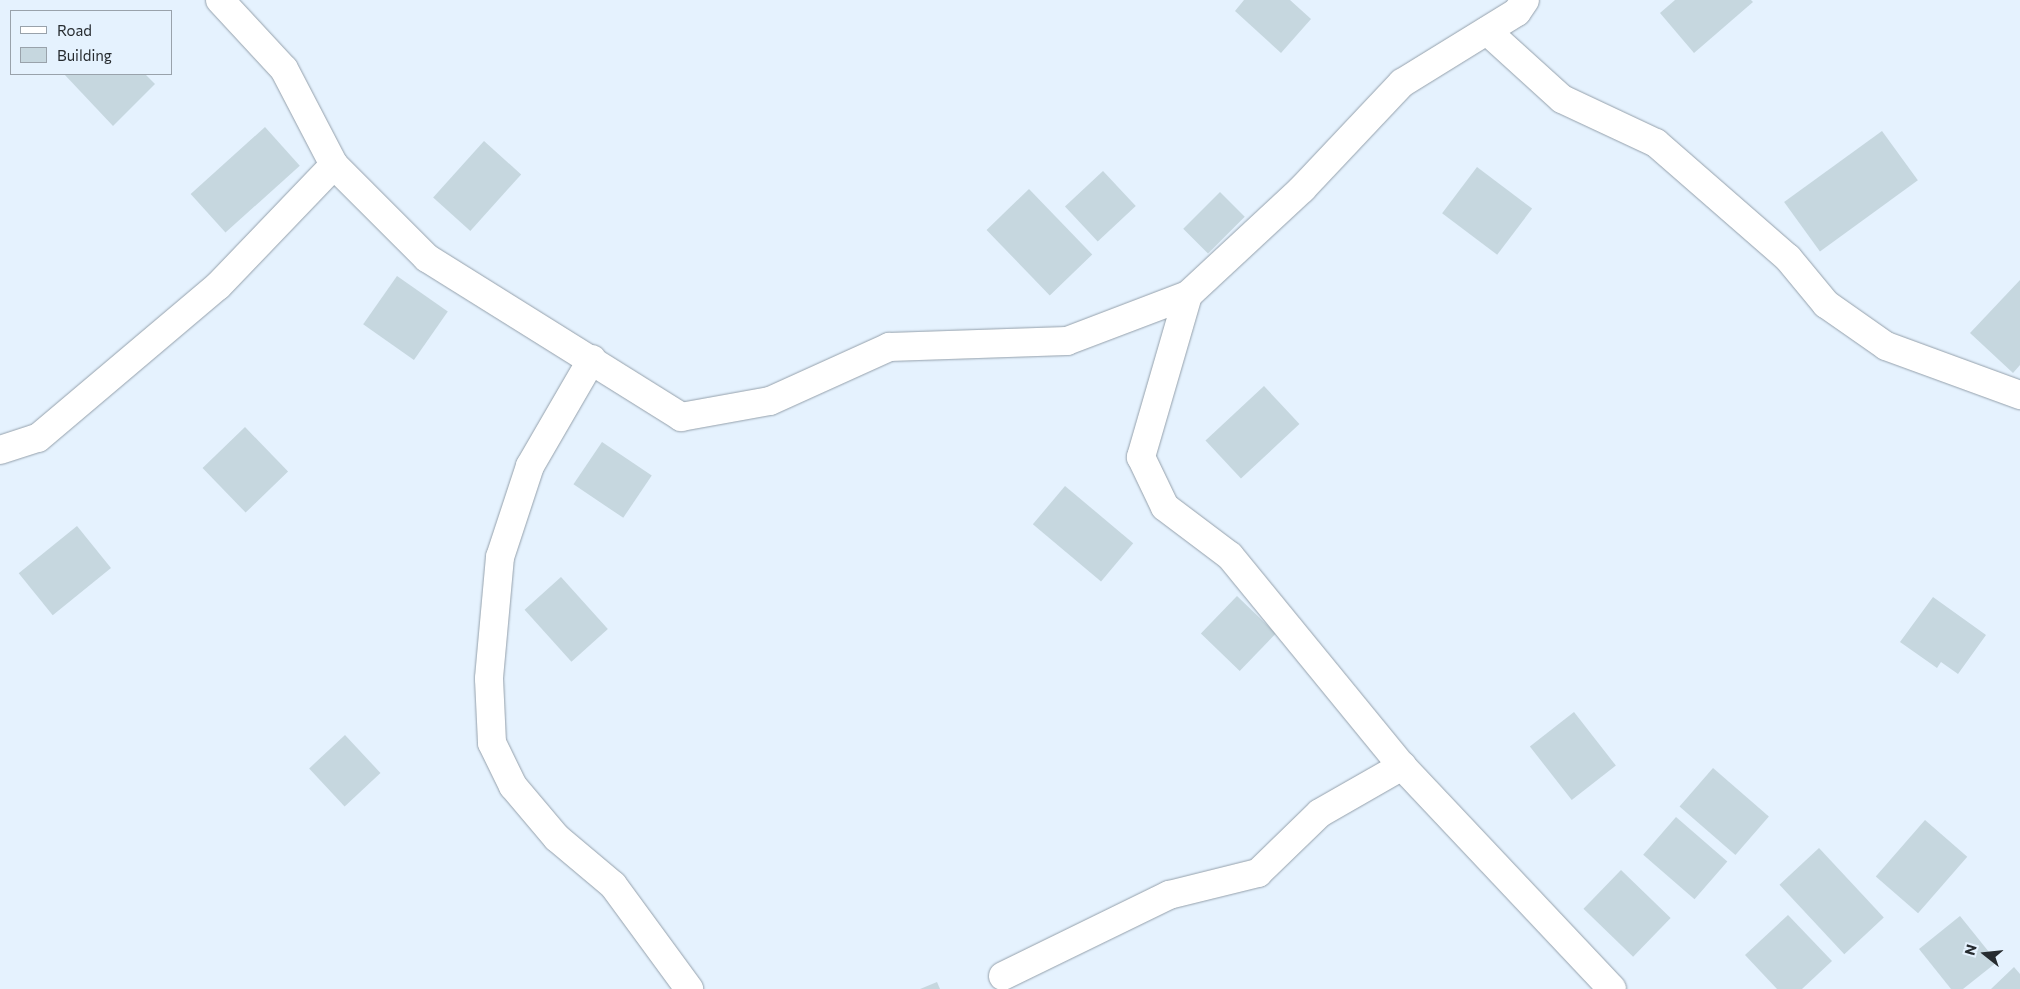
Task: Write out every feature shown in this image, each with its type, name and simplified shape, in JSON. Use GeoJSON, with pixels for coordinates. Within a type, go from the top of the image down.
{"type":"FeatureCollection","features":[{"type":"Feature","properties":{"kind":"street"},"geometry":{"type":"LineString","coordinates":[[220,0],[284,69],[334,165],[427,258],[681,416],[770,401],[889,347],[1067,341],[1188,295],[1302,189],[1402,83],[1517,12],[1525,0]]}},
{"type":"Feature","properties":{"kind":"street"},"geometry":{"type":"LineString","coordinates":[[1487,30],[1562,99],[1656,143],[1788,258],[1826,304],[1886,346],[2020,395]]}},
{"type":"Feature","properties":{"kind":"street"},"geometry":{"type":"LineString","coordinates":[[0,450],[38,438],[218,286],[334,165]]}},
{"type":"Feature","properties":{"kind":"street"},"geometry":{"type":"LineString","coordinates":[[1188,295],[1141,457],[1165,507],[1230,556],[1402,766],[1612,989]]}},
{"type":"Feature","properties":{"kind":"street"},"geometry":{"type":"LineString","coordinates":[[592,359],[530,466],[500,557],[489,679],[492,743],[513,786],[557,838],[613,885],[689,989]]}},
{"type":"Feature","properties":{"kind":"street"},"geometry":{"type":"LineString","coordinates":[[1003,976],[1169,895],[1258,873],[1320,813],[1402,766]]}},
{"type":"Feature","properties":{"kind":"building"},"geometry":{"type":"Polygon","coordinates":[[[1244,0],[1290,0],[1311,19],[1281,53],[1235,11],[1244,0]]]}},
{"type":"Feature","properties":{"kind":"building"},"geometry":{"type":"Polygon","coordinates":[[[1675,0],[1751,0],[1753,2],[1694,53],[1660,13],[1675,0]]]}},
{"type":"Feature","properties":{"kind":"building"},"geometry":{"type":"Polygon","coordinates":[[[65,75],[146,75],[155,84],[113,126],[65,75]]]}},
{"type":"Feature","properties":{"kind":"building"},"geometry":{"type":"Polygon","coordinates":[[[265,127],[300,166],[225,233],[191,194],[265,127]]]}},
{"type":"Feature","properties":{"kind":"building"},"geometry":{"type":"Polygon","coordinates":[[[1882,131],[1918,180],[1820,251],[1784,202],[1882,131]]]}},
{"type":"Feature","properties":{"kind":"building"},"geometry":{"type":"Polygon","coordinates":[[[484,141],[521,174],[470,231],[433,197],[484,141]]]}},
{"type":"Feature","properties":{"kind":"building"},"geometry":{"type":"Polygon","coordinates":[[[1477,167],[1532,209],[1497,255],[1442,213],[1477,167]]]}},
{"type":"Feature","properties":{"kind":"building"},"geometry":{"type":"Polygon","coordinates":[[[1103,171],[1136,206],[1098,242],[1065,206],[1103,171]]]}},
{"type":"Feature","properties":{"kind":"building"},"geometry":{"type":"Polygon","coordinates":[[[1029,189],[1092,254],[1050,295],[987,230],[1029,189]]]}},
{"type":"Feature","properties":{"kind":"building"},"geometry":{"type":"Polygon","coordinates":[[[1220,192],[1245,217],[1208,254],[1183,229],[1220,192]]]}},
{"type":"Feature","properties":{"kind":"building"},"geometry":{"type":"Polygon","coordinates":[[[397,276],[448,312],[414,360],[363,324],[397,276]]]}},
{"type":"Feature","properties":{"kind":"building"},"geometry":{"type":"Polygon","coordinates":[[[2020,280],[2020,365],[2013,373],[1970,333],[2020,280]]]}},
{"type":"Feature","properties":{"kind":"building"},"geometry":{"type":"Polygon","coordinates":[[[1264,386],[1299,424],[1241,479],[1205,441],[1264,386]]]}},
{"type":"Feature","properties":{"kind":"building"},"geometry":{"type":"Polygon","coordinates":[[[245,427],[288,472],[246,513],[203,468],[245,427]]]}},
{"type":"Feature","properties":{"kind":"building"},"geometry":{"type":"Polygon","coordinates":[[[602,442],[652,476],[623,518],[573,484],[602,442]]]}},
{"type":"Feature","properties":{"kind":"building"},"geometry":{"type":"Polygon","coordinates":[[[1065,486],[1133,543],[1101,582],[1033,524],[1065,486]]]}},
{"type":"Feature","properties":{"kind":"building"},"geometry":{"type":"Polygon","coordinates":[[[77,526],[111,568],[53,615],[19,573],[77,526]]]}},
{"type":"Feature","properties":{"kind":"building"},"geometry":{"type":"Polygon","coordinates":[[[561,577],[608,629],[571,662],[525,610],[561,577]]]}},
{"type":"Feature","properties":{"kind":"building"},"geometry":{"type":"Polygon","coordinates":[[[1237,596],[1276,634],[1240,671],[1201,633],[1237,596]]]}},
{"type":"Feature","properties":{"kind":"building"},"geometry":{"type":"Polygon","coordinates":[[[1933,597],[1986,635],[1958,674],[1941,662],[1937,668],[1900,642],[1933,597]]]}},
{"type":"Feature","properties":{"kind":"building"},"geometry":{"type":"Polygon","coordinates":[[[1574,712],[1616,766],[1572,800],[1530,746],[1574,712]]]}},
{"type":"Feature","properties":{"kind":"building"},"geometry":{"type":"Polygon","coordinates":[[[345,735],[380,773],[345,806],[309,768],[345,735]]]}},
{"type":"Feature","properties":{"kind":"building"},"geometry":{"type":"Polygon","coordinates":[[[1713,768],[1769,817],[1735,855],[1680,806],[1713,768]]]}},
{"type":"Feature","properties":{"kind":"building"},"geometry":{"type":"Polygon","coordinates":[[[1676,817],[1727,862],[1695,899],[1643,855],[1676,817]]]}},
{"type":"Feature","properties":{"kind":"building"},"geometry":{"type":"Polygon","coordinates":[[[1925,820],[1967,857],[1918,913],[1876,877],[1925,820]]]}},
{"type":"Feature","properties":{"kind":"building"},"geometry":{"type":"Polygon","coordinates":[[[1819,848],[1884,917],[1844,954],[1780,885],[1819,848]]]}},
{"type":"Feature","properties":{"kind":"building"},"geometry":{"type":"Polygon","coordinates":[[[1621,870],[1671,918],[1633,957],[1583,909],[1621,870]]]}},
{"type":"Feature","properties":{"kind":"building"},"geometry":{"type":"Polygon","coordinates":[[[1788,915],[1832,961],[1802,989],[1777,989],[1745,955],[1788,915]]]}},
{"type":"Feature","properties":{"kind":"building"},"geometry":{"type":"Polygon","coordinates":[[[1960,916],[1997,962],[1963,989],[1951,989],[1919,949],[1960,916]]]}},
{"type":"Feature","properties":{"kind":"building"},"geometry":{"type":"Polygon","coordinates":[[[2014,967],[2020,974],[2020,989],[1991,989],[2014,967]]]}},
{"type":"Feature","properties":{"kind":"building"},"geometry":{"type":"Polygon","coordinates":[[[937,982],[940,989],[920,989],[937,982]]]}}]}
